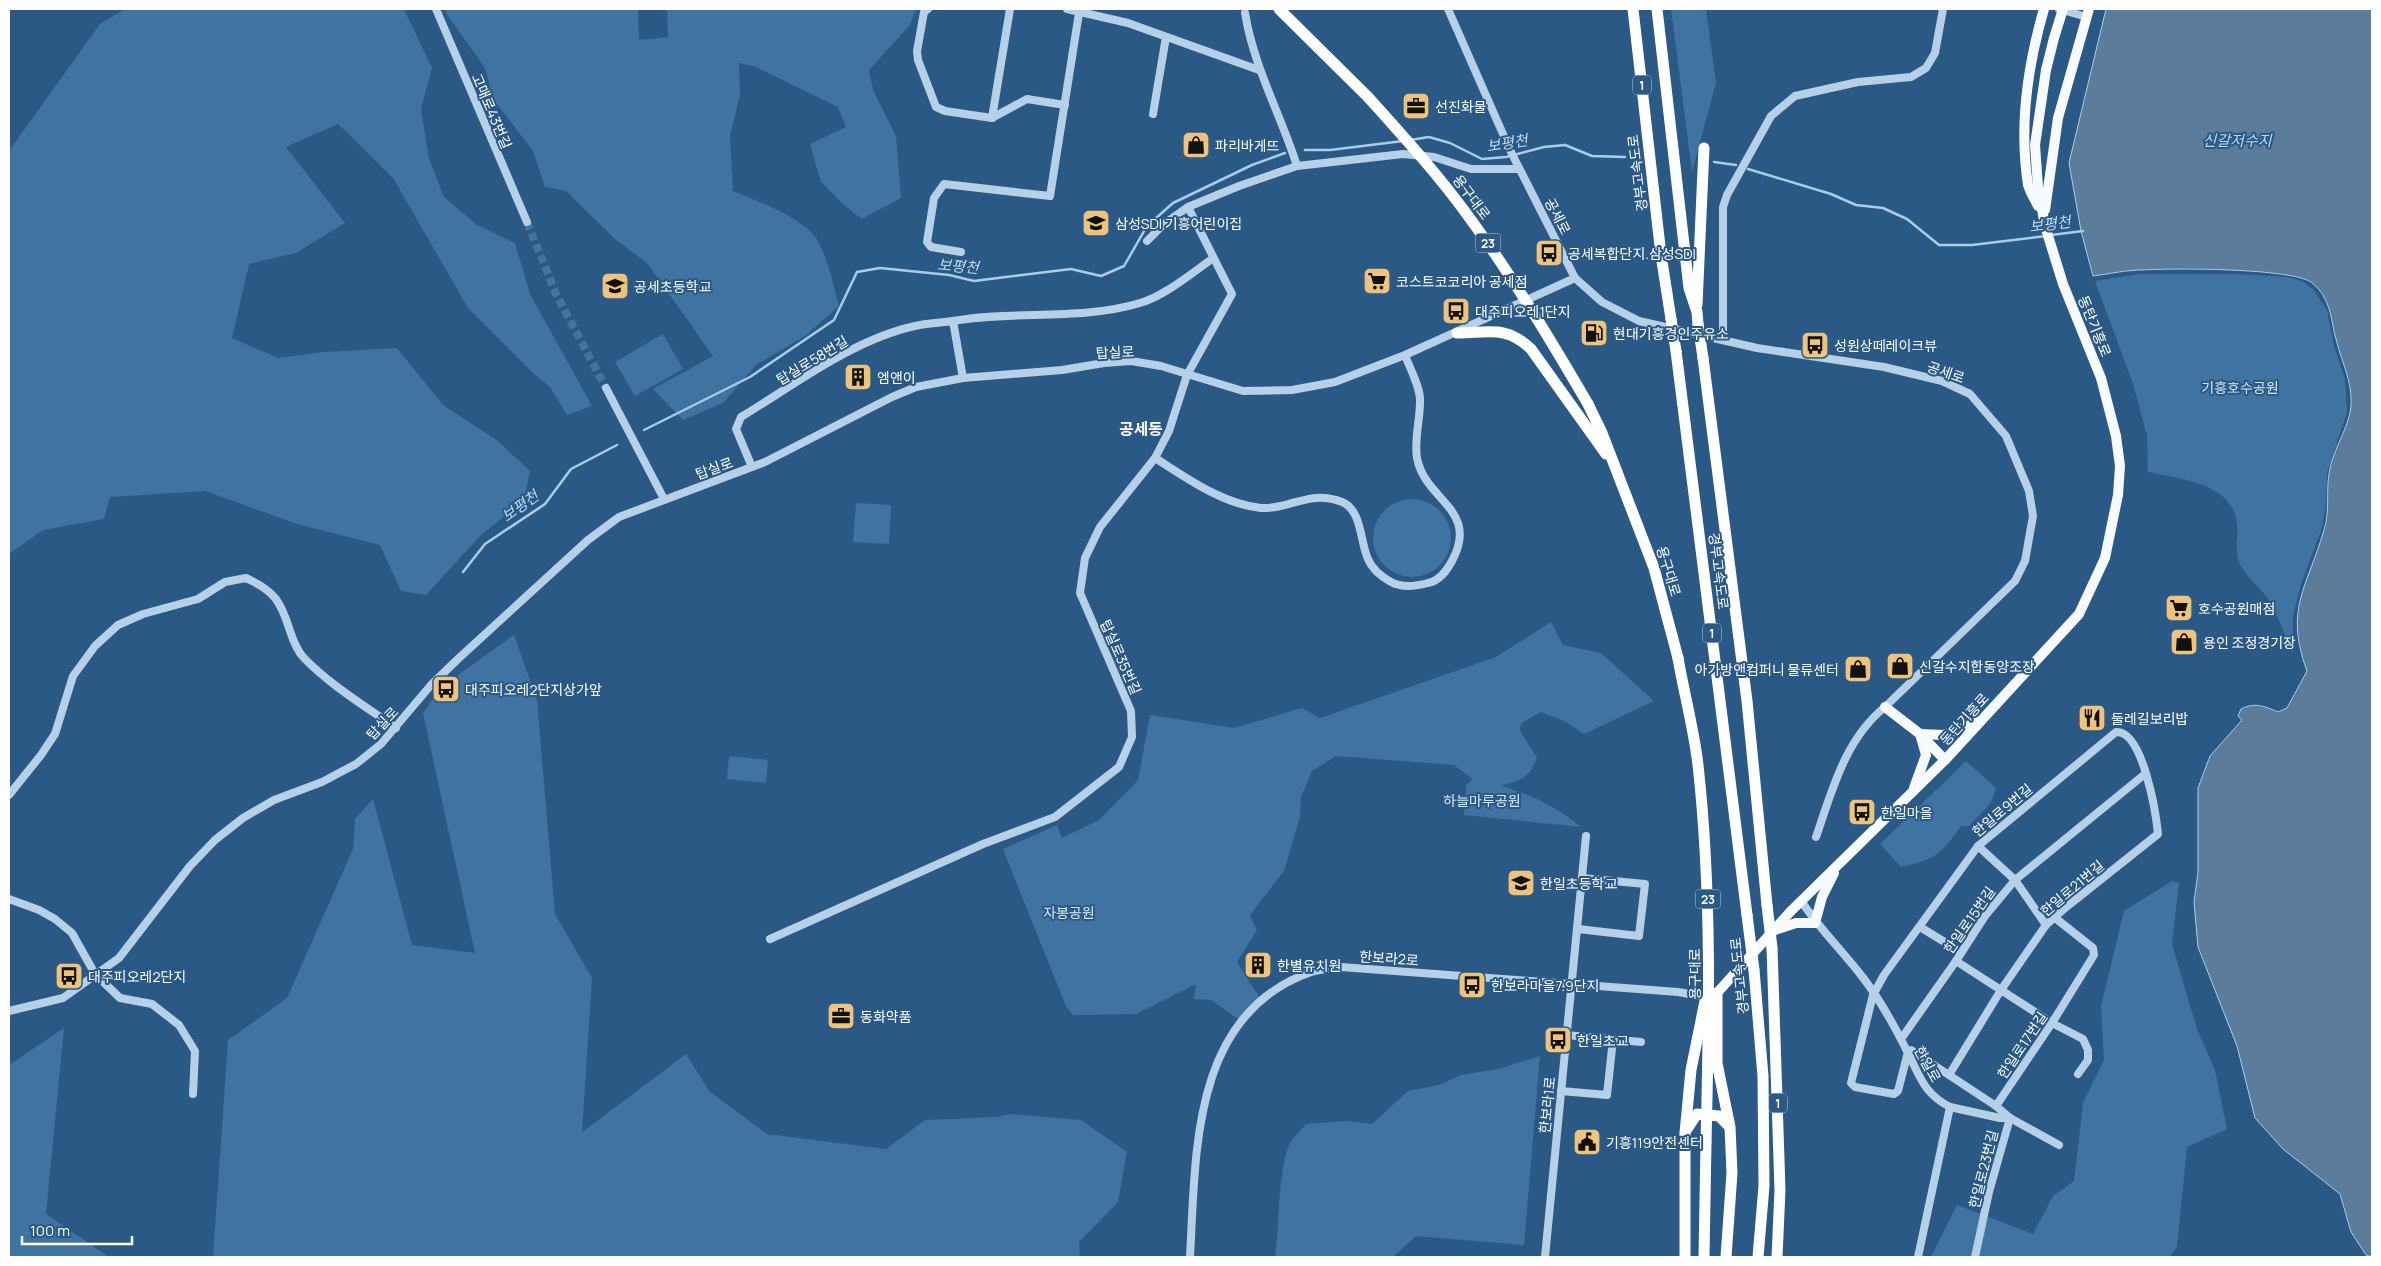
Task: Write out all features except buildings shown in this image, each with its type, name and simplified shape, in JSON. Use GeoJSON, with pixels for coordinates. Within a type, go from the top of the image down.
{"type":"FeatureCollection","features":[{"type":"Feature","properties":{"kind":"highway","name":"용구대로"},"geometry":{"type":"LineString","coordinates":[[1279,9],[1368,97],[1434,172],[1465,211],[1544,328],[1588,404],[1616,468],[1654,568],[1678,658],[1698,763],[1708,878],[1709,963],[1704,1257]]}},
{"type":"Feature","properties":{"kind":"highway","name":"경부고속도로"},"geometry":{"type":"LineString","coordinates":[[1633,9],[1661,255],[1676,351],[1754,970],[1763,1076],[1764,1186],[1758,1257]]}},
{"type":"Feature","properties":{"kind":"highway","name":"경부고속도로"},"geometry":{"type":"LineString","coordinates":[[1658,9],[1688,279],[1697,318],[1703,358],[1747,701],[1772,948],[1780,1180],[1777,1257]]}},
{"type":"Feature","properties":{"kind":"highway"},"geometry":{"type":"LineString","coordinates":[[1697,318],[1703,169],[1708,149]]}},
{"type":"Feature","properties":{"kind":"highway"},"geometry":{"type":"LineString","coordinates":[[1457,333],[1501,331],[1519,337],[1537,356],[1616,468]]}},
{"type":"Feature","properties":{"kind":"highway"},"geometry":{"type":"LineString","coordinates":[[1718,993],[1717,1063],[1730,1127],[1732,1173],[1726,1257]]}},
{"type":"Feature","properties":{"kind":"highway"},"geometry":{"type":"LineString","coordinates":[[1685,1257],[1685,1133],[1692,1070],[1706,996]]}},
{"type":"Feature","properties":{"kind":"highway"},"geometry":{"type":"LineString","coordinates":[[1685,1133],[1690,1122],[1697,1114],[1719,1116],[1730,1127]]}},
{"type":"Feature","properties":{"kind":"main road"},"geometry":{"type":"LineString","coordinates":[[2044,9],[2034,44],[2025,133],[2029,187],[2044,222]]}},
{"type":"Feature","properties":{"kind":"main road"},"geometry":{"type":"LineString","coordinates":[[2044,222],[2035,145],[2046,70],[2061,9]]}},
{"type":"Feature","properties":{"kind":"main road"},"geometry":{"type":"LineString","coordinates":[[2044,222],[2058,118],[2088,13]]}},
{"type":"Feature","properties":{"kind":"main road","name":"동탄기흥로"},"geometry":{"type":"LineString","coordinates":[[1718,993],[1774,930],[1945,760],[2079,614],[2105,558],[2118,496],[2120,466],[2116,436],[2101,378],[2063,284],[2044,222]]}},
{"type":"Feature","properties":{"kind":"main road"},"geometry":{"type":"LineString","coordinates":[[1885,707],[1920,734],[1945,760]]}},
{"type":"Feature","properties":{"kind":"main road"},"geometry":{"type":"LineString","coordinates":[[1920,734],[1944,736],[1981,721]]}},
{"type":"Feature","properties":{"kind":"main road"},"geometry":{"type":"LineString","coordinates":[[1913,792],[1926,755],[1920,734]]}},
{"type":"Feature","properties":{"kind":"main road"},"geometry":{"type":"LineString","coordinates":[[1774,930],[1796,923],[1815,923],[1822,897],[1837,866]]}},
{"type":"Feature","properties":{"kind":"main road"},"geometry":{"type":"LineString","coordinates":[[1706,996],[1718,993]]}},
{"type":"Feature","properties":{"kind":"street","name":"고매로43번길"},"geometry":{"type":"LineString","coordinates":[[436,9],[527,222]]}},
{"type":"Feature","properties":{"kind":"street"},"geometry":{"type":"LineString","coordinates":[[928,9],[924,12],[916,51],[936,107],[944,111],[992,118],[1027,99],[1065,105]]}},
{"type":"Feature","properties":{"kind":"street"},"geometry":{"type":"LineString","coordinates":[[992,118],[1010,9]]}},
{"type":"Feature","properties":{"kind":"street"},"geometry":{"type":"LineString","coordinates":[[1067,9],[1128,23],[1259,70]]}},
{"type":"Feature","properties":{"kind":"street","name":"공세로"},"geometry":{"type":"LineString","coordinates":[[1448,9],[1510,150],[1575,278],[1602,302],[1639,321],[1757,348],[1884,367],[1942,381],[1970,394],[2006,436],[2020,466],[2029,491],[2033,516],[2025,561],[2015,581],[1885,707],[1868,720],[1848,752],[1816,838]]}},
{"type":"Feature","properties":{"kind":"street"},"geometry":{"type":"LineString","coordinates":[[1723,340],[1723,207],[1727,194],[1771,116],[1795,96],[1858,82],[1911,77],[1926,68],[1936,53],[1943,9]]}},
{"type":"Feature","properties":{"kind":"street"},"geometry":{"type":"LineString","coordinates":[[2061,9],[2088,13]]}},
{"type":"Feature","properties":{"kind":"street"},"geometry":{"type":"LineString","coordinates":[[961,252],[931,248],[927,242],[934,198],[944,184],[1050,196],[1079,13]]}},
{"type":"Feature","properties":{"kind":"street"},"geometry":{"type":"LineString","coordinates":[[1245,13],[1249,38],[1259,70],[1298,166]]}},
{"type":"Feature","properties":{"kind":"street"},"geometry":{"type":"LineString","coordinates":[[1153,114],[1166,37]]}},
{"type":"Feature","properties":{"kind":"street"},"geometry":{"type":"LineString","coordinates":[[1147,241],[1164,224],[1188,207],[1240,186],[1298,166],[1403,154],[1434,157],[1471,169],[1518,166]]}},
{"type":"Feature","properties":{"kind":"street"},"geometry":{"type":"LineString","coordinates":[[1188,207],[1212,259]]}},
{"type":"Feature","properties":{"kind":"street","name":"탑실로58번길"},"geometry":{"type":"LineString","coordinates":[[752,467],[736,429],[741,417],[856,348],[887,334],[915,325],[973,318],[1087,312],[1140,304],[1212,259]]}},
{"type":"Feature","properties":{"kind":"street","name":"탑실로35번길"},"geometry":{"type":"LineString","coordinates":[[770,939],[983,844],[1055,817],[1119,767],[1132,737],[1132,711],[1080,593],[1085,558],[1100,527],[1155,458],[1176,413],[1187,375],[1232,294],[1212,259]]}},
{"type":"Feature","properties":{"kind":"street","name":"탑실로"},"geometry":{"type":"LineString","coordinates":[[9,1011],[64,998],[119,958],[190,866],[215,840],[243,818],[274,800],[322,782],[356,764],[381,744],[432,685],[459,658],[588,540],[619,517],[752,467],[892,396],[916,387],[963,378],[1062,370],[1104,363],[1131,361],[1161,366],[1243,390],[1292,390],[1335,382],[1405,355],[1575,278]]}},
{"type":"Feature","properties":{"kind":"street"},"geometry":{"type":"LineString","coordinates":[[953,321],[963,378]]}},
{"type":"Feature","properties":{"kind":"street"},"geometry":{"type":"LineString","coordinates":[[1155,458],[1229,500],[1262,508],[1314,497],[1332,498],[1345,503],[1355,514],[1368,558],[1379,574],[1394,584],[1415,586],[1432,582],[1446,572],[1457,551],[1460,531],[1456,514],[1426,480],[1417,459],[1416,438],[1421,400],[1405,355]]}},
{"type":"Feature","properties":{"kind":"street"},"geometry":{"type":"LineString","coordinates":[[606,388],[664,499]]}},
{"type":"Feature","properties":{"kind":"street"},"geometry":{"type":"LineString","coordinates":[[9,795],[55,734],[73,676],[94,646],[118,625],[143,614],[198,599],[225,582],[246,578],[272,592],[283,609],[294,642],[302,657],[321,674],[396,728]]}},
{"type":"Feature","properties":{"kind":"street","name":"한일로9번길"},"geometry":{"type":"LineString","coordinates":[[1908,1052],[1898,1091],[1894,1094],[1855,1087],[1851,1083],[1873,995],[1884,975],[1978,846],[2116,732],[2122,732],[2129,736],[2138,753],[2145,774]]}},
{"type":"Feature","properties":{"kind":"street","name":"한일로15번길"},"geometry":{"type":"LineString","coordinates":[[1901,1039],[1956,961],[1984,916],[2015,880],[2145,774]]}},
{"type":"Feature","properties":{"kind":"street","name":"한일로21번길"},"geometry":{"type":"LineString","coordinates":[[1949,1075],[2001,990],[2046,925],[2158,834],[2155,805],[2145,774]]}},
{"type":"Feature","properties":{"kind":"street","name":"한보라1로"},"geometry":{"type":"LineString","coordinates":[[1545,1257],[1586,836]]}},
{"type":"Feature","properties":{"kind":"street"},"geometry":{"type":"LineString","coordinates":[[1978,846],[2015,880],[2046,925]]}},
{"type":"Feature","properties":{"kind":"street"},"geometry":{"type":"LineString","coordinates":[[1578,929],[1639,936],[1645,884],[1582,878]]}},
{"type":"Feature","properties":{"kind":"street"},"geometry":{"type":"LineString","coordinates":[[9,899],[39,910],[72,933],[95,974],[120,998],[152,1004],[179,1025],[195,1051],[193,1094]]}},
{"type":"Feature","properties":{"kind":"street","name":"한일로"},"geometry":{"type":"LineString","coordinates":[[1802,902],[1815,923],[1865,980],[1901,1039],[1918,1076],[1930,1093],[1935,1099],[1950,1107]]}},
{"type":"Feature","properties":{"kind":"street","name":"한일로17번길"},"geometry":{"type":"LineString","coordinates":[[1996,1106],[2094,956],[2093,948],[2054,917]]}},
{"type":"Feature","properties":{"kind":"street"},"geometry":{"type":"LineString","coordinates":[[1920,927],[1961,952]]}},
{"type":"Feature","properties":{"kind":"street"},"geometry":{"type":"LineString","coordinates":[[1956,961],[2052,1023],[2083,1039],[2088,1050],[2088,1060],[2078,1074]]}},
{"type":"Feature","properties":{"kind":"street","name":"한보라2로"},"geometry":{"type":"LineString","coordinates":[[1190,1257],[1196,1154],[1203,1105],[1211,1077],[1241,1021],[1261,1000],[1286,983],[1312,972],[1340,967],[1678,992],[1706,996]]}},
{"type":"Feature","properties":{"kind":"street"},"geometry":{"type":"LineString","coordinates":[[1566,1036],[1641,1042]]}},
{"type":"Feature","properties":{"kind":"street"},"geometry":{"type":"LineString","coordinates":[[1561,1091],[1607,1095],[1614,1040]]}},
{"type":"Feature","properties":{"kind":"street"},"geometry":{"type":"LineString","coordinates":[[1908,1052],[1911,1050],[1996,1106],[2010,1118],[2059,1145]]}},
{"type":"Feature","properties":{"kind":"street"},"geometry":{"type":"LineString","coordinates":[[1918,1257],[1950,1107]]}},
{"type":"Feature","properties":{"kind":"street","name":"한일로23번길"},"geometry":{"type":"LineString","coordinates":[[1950,1107],[2000,1118],[2010,1118],[1988,1192],[1975,1257]]}},
{"type":"Feature","properties":{"kind":"green space"},"geometry":{"type":"Polygon","coordinates":[[[125,9],[404,9],[432,68],[421,109],[429,159],[444,197],[477,225],[515,243],[530,294],[592,406],[567,415],[550,387],[533,373],[468,308],[393,178],[338,124],[286,147],[345,223],[296,253],[249,264],[232,338],[278,358],[324,352],[397,348],[443,405],[498,441],[530,471],[524,500],[481,535],[426,595],[401,591],[380,545],[297,524],[205,491],[110,497],[104,519],[43,530],[9,554],[9,151],[100,24],[125,9]]]}},
{"type":"Feature","properties":{"kind":"green space"},"geometry":{"type":"Polygon","coordinates":[[[447,9],[638,9],[639,40],[668,37],[667,9],[916,9],[910,25],[869,70],[873,90],[896,136],[901,198],[862,219],[845,206],[821,182],[810,144],[846,127],[838,107],[756,67],[739,63],[740,95],[730,136],[733,191],[785,214],[812,233],[817,239],[825,257],[839,306],[805,336],[756,365],[723,403],[683,420],[653,389],[713,356],[647,263],[616,240],[566,191],[545,187],[533,151],[494,100],[485,68],[446,13],[447,9]]]}},
{"type":"Feature","properties":{"kind":"green space"},"geometry":{"type":"Polygon","coordinates":[[[1671,9],[1706,9],[1716,83],[1692,172],[1671,9]]]}},
{"type":"Feature","properties":{"kind":"green space","name":"기흥호수공원"},"geometry":{"type":"Polygon","coordinates":[[[2139,274],[2237,274],[2287,277],[2302,281],[2313,289],[2327,310],[2334,346],[2345,379],[2347,412],[2327,473],[2326,505],[2322,528],[2301,584],[2293,616],[2293,654],[2270,602],[2241,566],[2237,556],[2237,524],[2233,510],[2226,500],[2216,491],[2203,485],[2148,472],[2147,436],[2133,384],[2095,281],[2139,274]]]}},
{"type":"Feature","properties":{"kind":"green space"},"geometry":{"type":"Polygon","coordinates":[[[663,334],[683,369],[635,396],[615,362],[663,334]]]}},
{"type":"Feature","properties":{"kind":"green space"},"geometry":{"type":"Polygon","coordinates":[[[1412,499],[1427,502],[1440,510],[1448,523],[1451,538],[1448,553],[1440,566],[1427,574],[1412,577],[1397,574],[1384,566],[1376,553],[1373,538],[1376,523],[1384,510],[1397,502],[1412,499]]]}},
{"type":"Feature","properties":{"kind":"green space"},"geometry":{"type":"Polygon","coordinates":[[[856,503],[891,505],[889,544],[853,542],[856,503]]]}},
{"type":"Feature","properties":{"kind":"green space"},"geometry":{"type":"Polygon","coordinates":[[[1551,622],[1563,645],[1601,653],[1654,701],[1584,734],[1564,721],[1541,712],[1523,722],[1519,729],[1537,758],[1531,771],[1524,778],[1501,786],[1543,802],[1581,827],[1464,815],[1466,785],[1473,779],[1454,765],[1336,756],[1312,771],[1301,797],[1300,817],[1284,871],[1250,915],[1257,930],[1237,962],[1261,1000],[1241,1021],[1211,1000],[1194,999],[1196,984],[1136,1014],[1073,1015],[1066,1006],[1003,849],[1057,825],[1062,838],[1099,820],[1138,780],[1150,715],[1234,728],[1302,708],[1320,718],[1496,657],[1551,622]]]}},
{"type":"Feature","properties":{"kind":"green space"},"geometry":{"type":"Polygon","coordinates":[[[514,635],[537,700],[555,914],[592,978],[582,1132],[686,1054],[709,1091],[767,1134],[886,1149],[925,1120],[997,1117],[1010,1114],[1081,1120],[1127,1152],[1118,1202],[1079,1242],[1080,1257],[213,1257],[228,1040],[287,998],[353,849],[355,819],[373,799],[412,945],[475,953],[423,713],[440,688],[514,635]]]}},
{"type":"Feature","properties":{"kind":"green space"},"geometry":{"type":"Polygon","coordinates":[[[729,756],[768,760],[766,783],[727,779],[729,756]]]}},
{"type":"Feature","properties":{"kind":"green space"},"geometry":{"type":"Polygon","coordinates":[[[1966,761],[1996,788],[1991,803],[1969,826],[1961,826],[1948,844],[1936,855],[1921,862],[1901,867],[1880,844],[1966,761]]]}},
{"type":"Feature","properties":{"kind":"green space"},"geometry":{"type":"Polygon","coordinates":[[[2172,881],[2179,883],[2172,944],[2197,1029],[2215,1070],[2227,1129],[2187,1147],[2177,1247],[2170,1257],[1931,1257],[1957,1205],[2033,1234],[2053,1196],[2074,1181],[2083,1103],[2104,1060],[2101,1006],[2124,911],[2172,881]]]}},
{"type":"Feature","properties":{"kind":"green space"},"geometry":{"type":"Polygon","coordinates":[[[64,1028],[46,1214],[109,1257],[9,1257],[9,1065],[64,1028]]]}},
{"type":"Feature","properties":{"kind":"green space"},"geometry":{"type":"Polygon","coordinates":[[[1540,1056],[1524,1245],[1416,1236],[1393,1257],[1275,1257],[1282,1172],[1285,1158],[1290,1142],[1306,1124],[1346,1121],[1372,1124],[1408,1091],[1439,1085],[1461,1075],[1498,1069],[1540,1056]]]}},
{"type":"Feature","properties":{"kind":"water","name":"신갈저수지"},"geometry":{"type":"Polygon","coordinates":[[[2106,9],[2372,9],[2372,1257],[2366,1255],[2351,1232],[2340,1194],[2283,1149],[2255,1118],[2237,1046],[2198,947],[2194,902],[2198,872],[2198,788],[2210,756],[2242,720],[2238,716],[2241,709],[2260,706],[2278,712],[2287,708],[2307,671],[2300,650],[2298,631],[2300,599],[2326,523],[2328,481],[2331,466],[2350,413],[2351,394],[2349,384],[2331,314],[2324,296],[2311,282],[2299,277],[2280,274],[2203,269],[2136,270],[2093,276],[2081,231],[2069,163],[2106,9]]]}},
{"type":"Feature","properties":{"kind":"waterway","name":"보평천"},"geometry":{"type":"LineString","coordinates":[[1410,140],[1429,137],[1450,143],[1482,159],[1506,157],[1544,147],[1565,145],[1592,156],[1625,157]]}},
{"type":"Feature","properties":{"kind":"waterway","name":"보평천"},"geometry":{"type":"LineString","coordinates":[[1305,150],[1330,150],[1403,141]]}},
{"type":"Feature","properties":{"kind":"waterway","name":"보평천"},"geometry":{"type":"LineString","coordinates":[[644,430],[750,377],[834,320],[857,272],[880,268],[949,275],[974,281],[1071,269],[1101,276],[1124,266],[1147,226],[1173,203],[1252,165],[1285,153]]}},
{"type":"Feature","properties":{"kind":"waterway","name":"보평천"},"geometry":{"type":"LineString","coordinates":[[1714,162],[1736,165]]}},
{"type":"Feature","properties":{"kind":"waterway","name":"보평천"},"geometry":{"type":"LineString","coordinates":[[1748,169],[1831,194],[1856,205],[1883,208],[1907,219],[1939,245],[1972,245],[2046,236]]}},
{"type":"Feature","properties":{"kind":"waterway","name":"보평천"},"geometry":{"type":"LineString","coordinates":[[2051,235],[2083,231]]}},
{"type":"Feature","properties":{"kind":"waterway","name":"보평천"},"geometry":{"type":"LineString","coordinates":[[463,572],[485,544],[545,504],[571,469],[617,445]]}},
{"type":"Feature","properties":{"kind":"tunnel"},"geometry":{"type":"LineString","coordinates":[[527,222],[556,294],[606,388]]}},
{"type":"Feature","properties":{"kind":"place","name":"선진화물"},"geometry":{"type":"Point","coordinates":[1416,106]}},
{"type":"Feature","properties":{"kind":"place","name":"파리바게뜨"},"geometry":{"type":"Point","coordinates":[1196,145]}},
{"type":"Feature","properties":{"kind":"place","name":"삼성SDI 기흥어린이집"},"geometry":{"type":"Point","coordinates":[1096,223]}},
{"type":"Feature","properties":{"kind":"place","name":"공세복합단지.삼성SDI"},"geometry":{"type":"Point","coordinates":[1549,253]}},
{"type":"Feature","properties":{"kind":"place","name":"코스트코코리아 공세점"},"geometry":{"type":"Point","coordinates":[1377,281]}},
{"type":"Feature","properties":{"kind":"place","name":"공세초등학교"},"geometry":{"type":"Point","coordinates":[615,286]}},
{"type":"Feature","properties":{"kind":"place","name":"대주피오레1단지"},"geometry":{"type":"Point","coordinates":[1456,311]}},
{"type":"Feature","properties":{"kind":"place","name":"현대기흥경인주유소"},"geometry":{"type":"Point","coordinates":[1594,333]}},
{"type":"Feature","properties":{"kind":"place","name":"성원상떼레이크뷰"},"geometry":{"type":"Point","coordinates":[1815,345]}},
{"type":"Feature","properties":{"kind":"place","name":"엠앤이"},"geometry":{"type":"Point","coordinates":[858,377]}},
{"type":"Feature","properties":{"kind":"place","name":"호수공원매점"},"geometry":{"type":"Point","coordinates":[2179,608]}},
{"type":"Feature","properties":{"kind":"place","name":"용인 조정경기장"},"geometry":{"type":"Point","coordinates":[2184,642]}},
{"type":"Feature","properties":{"kind":"place","name":"신갈수지합동양조장"},"geometry":{"type":"Point","coordinates":[1900,666]}},
{"type":"Feature","properties":{"kind":"place","name":"아가방앤컴퍼니 물류센터"},"geometry":{"type":"Point","coordinates":[1858,669]}},
{"type":"Feature","properties":{"kind":"place","name":"대주피오레2단지상가앞"},"geometry":{"type":"Point","coordinates":[446,689]}},
{"type":"Feature","properties":{"kind":"place","name":"둘레길보리밥"},"geometry":{"type":"Point","coordinates":[2092,718]}},
{"type":"Feature","properties":{"kind":"place","name":"한일마을"},"geometry":{"type":"Point","coordinates":[1862,812]}},
{"type":"Feature","properties":{"kind":"place","name":"한일초등학교"},"geometry":{"type":"Point","coordinates":[1521,883]}},
{"type":"Feature","properties":{"kind":"place","name":"한별유치원"},"geometry":{"type":"Point","coordinates":[1258,965]}},
{"type":"Feature","properties":{"kind":"place","name":"대주피오레2단지"},"geometry":{"type":"Point","coordinates":[69,976]}},
{"type":"Feature","properties":{"kind":"place","name":"한보라마을7.9단지"},"geometry":{"type":"Point","coordinates":[1472,985]}},
{"type":"Feature","properties":{"kind":"place","name":"동화약품"},"geometry":{"type":"Point","coordinates":[841,1016]}},
{"type":"Feature","properties":{"kind":"place","name":"한일초교"},"geometry":{"type":"Point","coordinates":[1558,1040]}},
{"type":"Feature","properties":{"kind":"place","name":"기흥119안전센터"},"geometry":{"type":"Point","coordinates":[1587,1142]}},
{"type":"Feature","properties":{"kind":"district","name":"공세동"},"geometry":{"type":"Point","coordinates":[1141,429]}},
{"type":"Feature","properties":{"kind":"park label","name":"하늘마루공원"},"geometry":{"type":"Point","coordinates":[1482,800]}},
{"type":"Feature","properties":{"kind":"park label","name":"자봉공원"},"geometry":{"type":"Point","coordinates":[1069,912]}}]}
